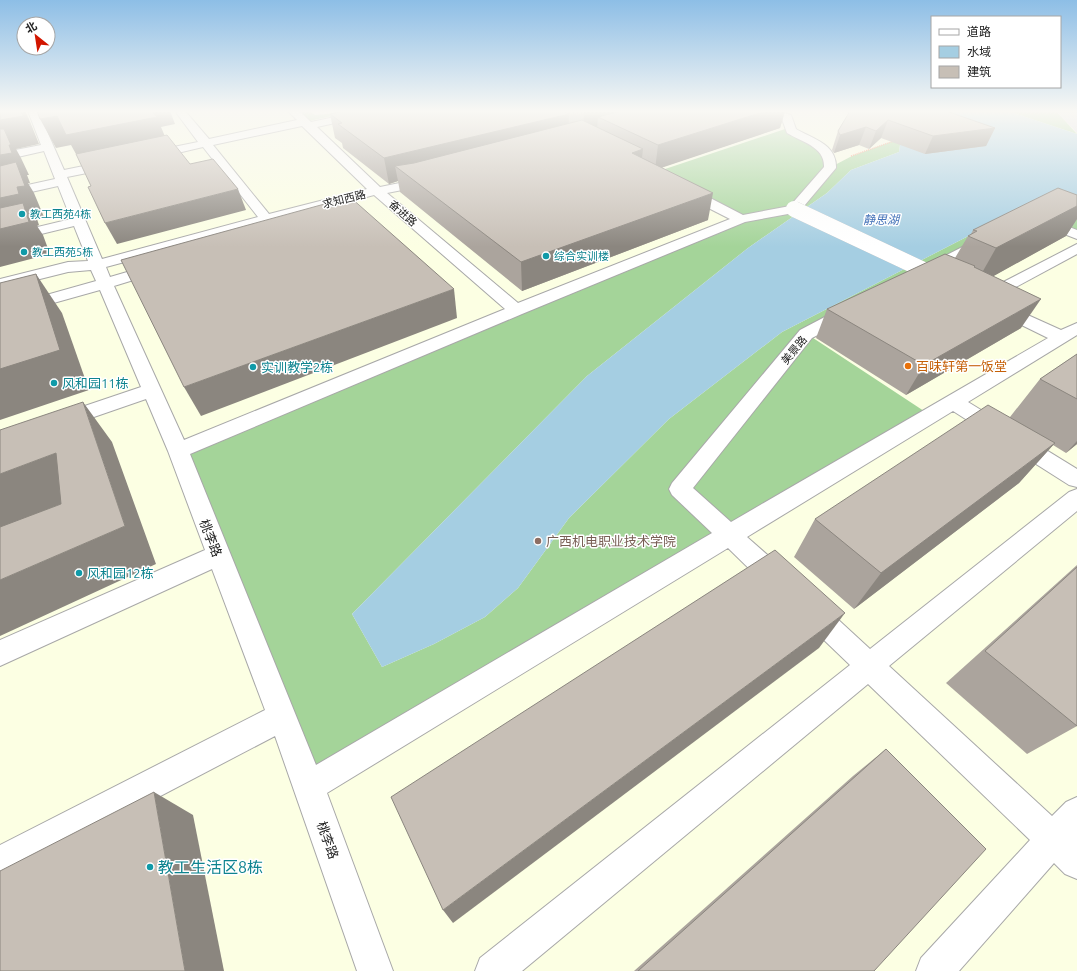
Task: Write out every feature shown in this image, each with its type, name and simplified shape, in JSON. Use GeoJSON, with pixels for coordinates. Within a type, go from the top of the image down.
{"type":"FeatureCollection","features":[{"type":"Feature","properties":{"kind":"lane","name":"桃李路"},"geometry":{"type":"LineString","coordinates":[[52,156],[96,265],[178,452],[309,786],[375,971]]}},
{"type":"Feature","properties":{"kind":"lane"},"geometry":{"type":"LineString","coordinates":[[136,159],[149,156]]}},
{"type":"Feature","properties":{"kind":"lane"},"geometry":{"type":"LineString","coordinates":[[216,156],[266,219]]}},
{"type":"Feature","properties":{"kind":"lane","name":"奋进路"},"geometry":{"type":"LineString","coordinates":[[341,156],[378,191],[516,310]]}},
{"type":"Feature","properties":{"kind":"lane"},"geometry":{"type":"LineString","coordinates":[[794,209],[830,168],[832,162],[828,156]]}},
{"type":"Feature","properties":{"kind":"lane"},"geometry":{"type":"LineString","coordinates":[[0,195],[121,162]]}},
{"type":"Feature","properties":{"kind":"lane","name":"求知西路"},"geometry":{"type":"LineString","coordinates":[[0,284],[68,267],[96,265],[360,194],[412,186],[443,177]]}},
{"type":"Feature","properties":{"kind":"lane"},"geometry":{"type":"LineString","coordinates":[[671,184],[741,219]]}},
{"type":"Feature","properties":{"kind":"lane"},"geometry":{"type":"LineString","coordinates":[[367,208],[390,201]]}},
{"type":"Feature","properties":{"kind":"lane"},"geometry":{"type":"LineString","coordinates":[[178,452],[516,310],[741,219],[794,209],[936,276]]}},
{"type":"Feature","properties":{"kind":"lane"},"geometry":{"type":"LineString","coordinates":[[1023,220],[1030,216],[1077,235]]}},
{"type":"Feature","properties":{"kind":"lane"},"geometry":{"type":"LineString","coordinates":[[0,240],[78,221]]}},
{"type":"Feature","properties":{"kind":"lane"},"geometry":{"type":"LineString","coordinates":[[911,279],[995,234]]}},
{"type":"Feature","properties":{"kind":"lane"},"geometry":{"type":"LineString","coordinates":[[1061,337],[976,295],[1077,248]]}},
{"type":"Feature","properties":{"kind":"lane"},"geometry":{"type":"LineString","coordinates":[[0,313],[172,264]]}},
{"type":"Feature","properties":{"kind":"lane","name":"美景路"},"geometry":{"type":"LineString","coordinates":[[731,535],[680,489],[806,334],[862,304]]}},
{"type":"Feature","properties":{"kind":"lane"},"geometry":{"type":"LineString","coordinates":[[309,786],[731,535],[952,401],[1077,328]]}},
{"type":"Feature","properties":{"kind":"lane"},"geometry":{"type":"LineString","coordinates":[[45,427],[151,390]]}},
{"type":"Feature","properties":{"kind":"lane"},"geometry":{"type":"LineString","coordinates":[[952,401],[1077,479]]}},
{"type":"Feature","properties":{"kind":"lane"},"geometry":{"type":"LineString","coordinates":[[493,971],[868,665],[1077,498]]}},
{"type":"Feature","properties":{"kind":"lane"},"geometry":{"type":"LineString","coordinates":[[731,535],[1065,851]]}},
{"type":"Feature","properties":{"kind":"lane"},"geometry":{"type":"LineString","coordinates":[[0,653],[218,555]]}},
{"type":"Feature","properties":{"kind":"lane"},"geometry":{"type":"LineString","coordinates":[[0,863],[282,717]]}},
{"type":"Feature","properties":{"kind":"lane"},"geometry":{"type":"LineString","coordinates":[[934,971],[1065,851],[1077,812]]}},
{"type":"Feature","properties":{"kind":"path"},"geometry":{"type":"LineString","coordinates":[[830,168],[851,156]]}},
{"type":"Feature","properties":{"kind":"shaded area","name":"广西机电职业技术学院"},"geometry":{"type":"Polygon","coordinates":[[[0,156],[1077,156],[1077,971],[0,971],[0,156]]]}},
{"type":"Feature","properties":{"kind":"green space"},"geometry":{"type":"Polygon","coordinates":[[[703,156],[826,156],[831,167],[851,156],[887,156],[851,170],[827,193],[748,248],[587,376],[352,614],[382,667],[434,644],[485,617],[518,588],[569,518],[669,419],[782,332],[1015,212],[1077,195],[1077,235],[1030,216],[807,334],[930,415],[309,786],[178,451],[741,219],[650,174],[703,156]]]}},
{"type":"Feature","properties":{"kind":"water","name":"静思湖"},"geometry":{"type":"Polygon","coordinates":[[[887,156],[1077,156],[1077,195],[1015,212],[782,332],[669,419],[569,518],[518,588],[485,617],[434,644],[382,667],[352,614],[587,376],[748,248],[827,193],[851,170],[887,156]]]}},
{"type":"Feature","properties":{"kind":"building"},"geometry":{"type":"Polygon","coordinates":[[[77,156],[184,156],[190,164],[213,159],[238,189],[105,223],[88,187],[91,186],[77,156]]]}},
{"type":"Feature","properties":{"kind":"building","name":"综合实训楼"},"geometry":{"type":"Polygon","coordinates":[[[440,156],[639,156],[713,193],[521,262],[395,166],[440,156]]]}},
{"type":"Feature","properties":{"kind":"building"},"geometry":{"type":"Polygon","coordinates":[[[16,162],[25,186],[17,187],[19,194],[0,198],[0,166],[16,162]]]}},
{"type":"Feature","properties":{"kind":"building"},"geometry":{"type":"Polygon","coordinates":[[[1058,188],[1077,195],[1077,206],[996,248],[968,236],[977,231],[973,230],[1058,188]]]}},
{"type":"Feature","properties":{"kind":"building","name":"实训教学2栋"},"geometry":{"type":"Polygon","coordinates":[[[350,197],[454,289],[184,387],[121,260],[350,197]]]}},
{"type":"Feature","properties":{"kind":"building","name":"教工西苑4栋"},"geometry":{"type":"Polygon","coordinates":[[[23,203],[29,222],[0,229],[0,208],[23,203]]]}},
{"type":"Feature","properties":{"kind":"building"},"geometry":{"type":"Polygon","coordinates":[[[945,254],[975,266],[974,267],[1041,299],[924,365],[827,309],[945,254]]]}},
{"type":"Feature","properties":{"kind":"building"},"geometry":{"type":"Polygon","coordinates":[[[36,274],[60,350],[0,369],[0,283],[36,274]]]}},
{"type":"Feature","properties":{"kind":"building"},"geometry":{"type":"Polygon","coordinates":[[[1077,354],[1077,399],[1040,379],[1077,354]]]}},
{"type":"Feature","properties":{"kind":"building"},"geometry":{"type":"Polygon","coordinates":[[[83,402],[125,526],[0,580],[0,527],[61,504],[56,453],[0,474],[0,430],[83,402]]]}},
{"type":"Feature","properties":{"kind":"building"},"geometry":{"type":"Polygon","coordinates":[[[988,405],[1055,443],[881,573],[815,519],[988,405]]]}},
{"type":"Feature","properties":{"kind":"building"},"geometry":{"type":"Polygon","coordinates":[[[775,550],[845,613],[443,910],[391,797],[775,550]]]}},
{"type":"Feature","properties":{"kind":"building"},"geometry":{"type":"Polygon","coordinates":[[[1077,567],[1077,726],[985,651],[1077,567]]]}},
{"type":"Feature","properties":{"kind":"building"},"geometry":{"type":"Polygon","coordinates":[[[886,749],[986,849],[874,971],[638,971],[886,749]]]}},
{"type":"Feature","properties":{"kind":"building","name":"教工生活区8栋"},"geometry":{"type":"Polygon","coordinates":[[[154,792],[185,971],[0,971],[0,871],[154,792]]]}},
{"type":"Feature","properties":{"kind":"place","name":"教工西苑4栋"},"geometry":{"type":"Point","coordinates":[22,214]}},
{"type":"Feature","properties":{"kind":"place","name":"教工西苑5栋"},"geometry":{"type":"Point","coordinates":[24,252]}},
{"type":"Feature","properties":{"kind":"place","name":"综合实训楼"},"geometry":{"type":"Point","coordinates":[546,256]}},
{"type":"Feature","properties":{"kind":"place","name":"百味轩第一饭堂"},"geometry":{"type":"Point","coordinates":[908,366]}},
{"type":"Feature","properties":{"kind":"place","name":"实训教学2栋"},"geometry":{"type":"Point","coordinates":[253,367]}},
{"type":"Feature","properties":{"kind":"place","name":"风和园11栋"},"geometry":{"type":"Point","coordinates":[54,383]}},
{"type":"Feature","properties":{"kind":"place","name":"广西机电职业技术学院"},"geometry":{"type":"Point","coordinates":[538,541]}},
{"type":"Feature","properties":{"kind":"place","name":"风和园12栋"},"geometry":{"type":"Point","coordinates":[79,573]}},
{"type":"Feature","properties":{"kind":"place","name":"教工生活区8栋"},"geometry":{"type":"Point","coordinates":[150,867]}}]}
